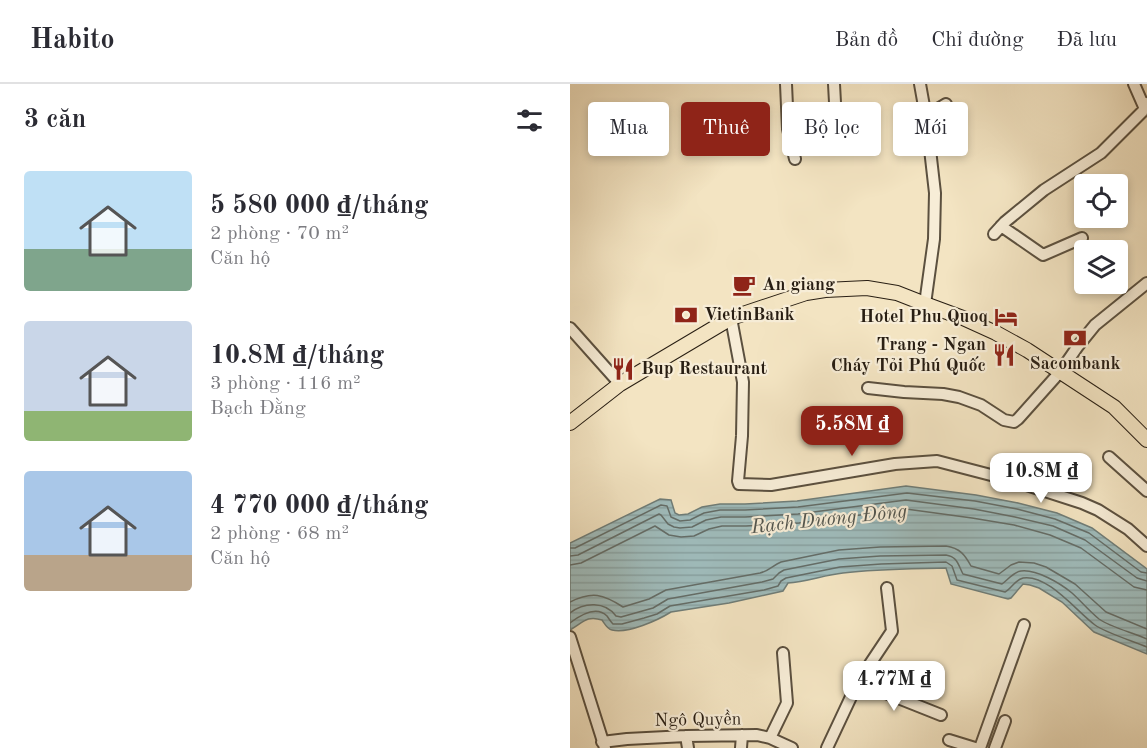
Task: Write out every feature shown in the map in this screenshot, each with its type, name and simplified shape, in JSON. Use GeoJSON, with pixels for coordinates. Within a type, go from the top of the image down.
{"type":"FeatureCollection","features":[{"type":"Feature","properties":{"kind":"main road"},"geometry":{"type":"LineString","coordinates":[[570,423],[620,384],[730,318],[806,293],[854,288],[897,293],[996,333],[1027,350],[1114,407],[1147,440]]}},
{"type":"Feature","properties":{"kind":"street"},"geometry":{"type":"LineString","coordinates":[[786,84],[788,129],[795,159]]}},
{"type":"Feature","properties":{"kind":"street"},"geometry":{"type":"LineString","coordinates":[[834,84],[835,102]]}},
{"type":"Feature","properties":{"kind":"street"},"geometry":{"type":"LineString","coordinates":[[1082,238],[1043,255],[998,230],[1044,190],[1101,153],[1146,106],[1134,84]]}},
{"type":"Feature","properties":{"kind":"street"},"geometry":{"type":"LineString","coordinates":[[924,87],[925,102]]}},
{"type":"Feature","properties":{"kind":"street"},"geometry":{"type":"LineString","coordinates":[[925,304],[934,239],[935,193],[931,156]]}},
{"type":"Feature","properties":{"kind":"street"},"geometry":{"type":"LineString","coordinates":[[868,388],[959,397],[981,405],[1004,420],[1014,422],[1060,372],[1095,325],[1147,282]]}},
{"type":"Feature","properties":{"kind":"street"},"geometry":{"type":"LineString","coordinates":[[730,318],[743,382],[739,484],[771,485],[895,464],[937,461],[1014,481],[1082,503],[1128,529],[1147,546]]}},
{"type":"Feature","properties":{"kind":"street"},"geometry":{"type":"LineString","coordinates":[[570,328],[620,384]]}},
{"type":"Feature","properties":{"kind":"street"},"geometry":{"type":"LineString","coordinates":[[1109,457],[1147,491]]}},
{"type":"Feature","properties":{"kind":"street"},"geometry":{"type":"LineString","coordinates":[[827,748],[858,682],[892,632],[886,588]]}},
{"type":"Feature","properties":{"kind":"street"},"geometry":{"type":"LineString","coordinates":[[980,748],[1024,625]]}},
{"type":"Feature","properties":{"kind":"street"},"geometry":{"type":"LineString","coordinates":[[570,637],[603,745]]}},
{"type":"Feature","properties":{"kind":"street"},"geometry":{"type":"LineString","coordinates":[[770,738],[787,703],[783,653]]}},
{"type":"Feature","properties":{"kind":"street"},"geometry":{"type":"LineString","coordinates":[[858,682],[941,715]]}},
{"type":"Feature","properties":{"kind":"street"},"geometry":{"type":"LineString","coordinates":[[995,748],[1005,721]]}},
{"type":"Feature","properties":{"kind":"street"},"geometry":{"type":"LineString","coordinates":[[741,748],[742,735]]}},
{"type":"Feature","properties":{"kind":"street","name":"Ngô Quyền"},"geometry":{"type":"LineString","coordinates":[[603,745],[627,739],[757,735],[792,748]]}},
{"type":"Feature","properties":{"kind":"street"},"geometry":{"type":"LineString","coordinates":[[686,736],[688,748]]}},
{"type":"Feature","properties":{"kind":"street"},"geometry":{"type":"LineString","coordinates":[[949,740],[975,748]]}},
{"type":"Feature","properties":{"kind":"water","name":"Rạch Dương Đông"},"geometry":{"type":"Polygon","coordinates":[[[906,486],[1018,503],[1057,513],[1092,528],[1147,569],[1147,654],[1094,632],[1062,602],[1039,588],[1023,584],[1008,599],[951,584],[946,568],[836,574],[788,583],[783,591],[729,603],[671,612],[651,622],[626,630],[610,629],[602,620],[592,618],[570,630],[570,543],[660,499],[671,500],[675,513],[679,515],[720,504],[797,501],[906,486]]]}},
{"type":"Feature","properties":{"kind":"place","name":"An giang"},"geometry":{"type":"Point","coordinates":[744,285]}},
{"type":"Feature","properties":{"kind":"place","name":"VietinBank"},"geometry":{"type":"Point","coordinates":[686,315]}},
{"type":"Feature","properties":{"kind":"place","name":"Hotel Phu Quoq"},"geometry":{"type":"Point","coordinates":[1006,317]}},
{"type":"Feature","properties":{"kind":"place","name":"Sacombank"},"geometry":{"type":"Point","coordinates":[1075,338]}},
{"type":"Feature","properties":{"kind":"place","name":"Trang - Ngan Cháy Tỏi Phú Quốc"},"geometry":{"type":"Point","coordinates":[1004,355]}},
{"type":"Feature","properties":{"kind":"place","name":"Bup Restaurant"},"geometry":{"type":"Point","coordinates":[623,369]}}]}
